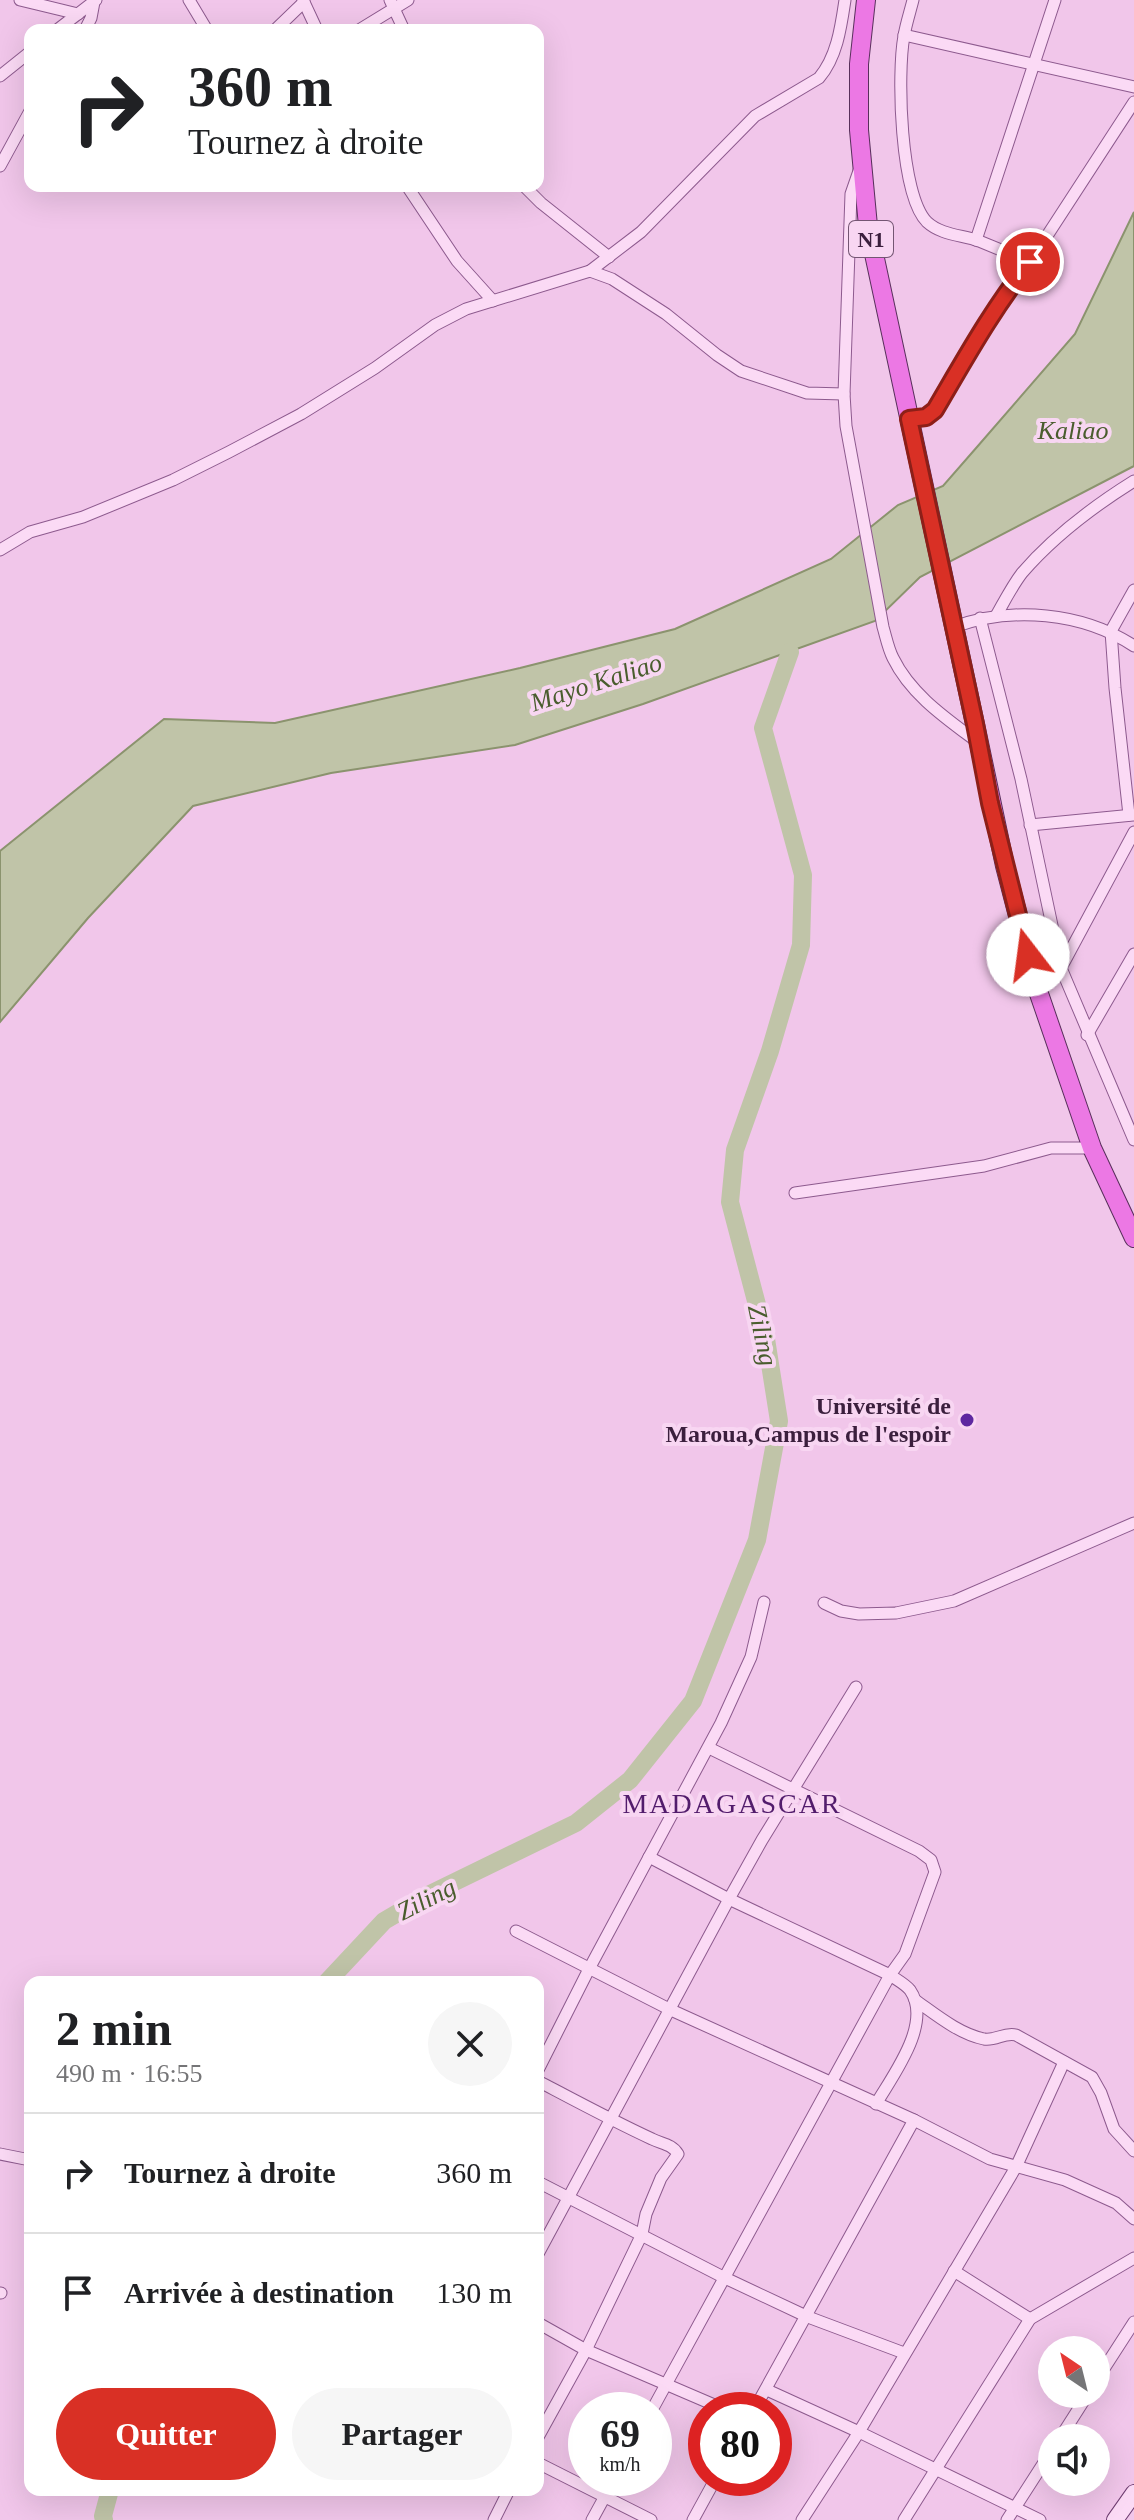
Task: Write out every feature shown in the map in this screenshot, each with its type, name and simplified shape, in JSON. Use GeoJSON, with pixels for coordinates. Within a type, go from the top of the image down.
{"type":"FeatureCollection","features":[{"type":"Feature","properties":{"kind":"highway","name":"N1"},"geometry":{"type":"LineString","coordinates":[[866,0],[859,64],[859,130],[868,226],[954,627]]}},
{"type":"Feature","properties":{"kind":"highway"},"geometry":{"type":"LineString","coordinates":[[954,627],[1002,854],[1036,985],[1092,1148],[1134,1238]]}},
{"type":"Feature","properties":{"kind":"main road"},"geometry":{"type":"LineString","coordinates":[[1115,2520],[1134,2493]]}},
{"type":"Feature","properties":{"kind":"street"},"geometry":{"type":"LineString","coordinates":[[20,0],[78,14]]}},
{"type":"Feature","properties":{"kind":"street"},"geometry":{"type":"LineString","coordinates":[[189,0],[203,24]]}},
{"type":"Feature","properties":{"kind":"street"},"geometry":{"type":"LineString","coordinates":[[367,24],[392,4],[408,0]]}},
{"type":"Feature","properties":{"kind":"street"},"geometry":{"type":"LineString","coordinates":[[0,550],[30,532],[83,517],[187,473],[301,414],[375,368],[435,325],[466,309],[590,271],[641,232],[755,116],[819,78],[837,42],[845,0]]}},
{"type":"Feature","properties":{"kind":"street"},"geometry":{"type":"LineString","coordinates":[[913,0],[904,35],[899,88],[913,194],[919,210],[927,222],[940,230],[976,240],[1030,262]]}},
{"type":"Feature","properties":{"kind":"street"},"geometry":{"type":"LineString","coordinates":[[976,240],[1055,0]]}},
{"type":"Feature","properties":{"kind":"street"},"geometry":{"type":"LineString","coordinates":[[65,24],[95,1]]}},
{"type":"Feature","properties":{"kind":"street"},"geometry":{"type":"LineString","coordinates":[[88,24],[95,1]]}},
{"type":"Feature","properties":{"kind":"street"},"geometry":{"type":"LineString","coordinates":[[281,24],[303,1],[314,24]]}},
{"type":"Feature","properties":{"kind":"street"},"geometry":{"type":"LineString","coordinates":[[392,4],[401,24]]}},
{"type":"Feature","properties":{"kind":"street"},"geometry":{"type":"LineString","coordinates":[[904,35],[1134,87]]}},
{"type":"Feature","properties":{"kind":"street"},"geometry":{"type":"LineString","coordinates":[[0,76],[24,57]]}},
{"type":"Feature","properties":{"kind":"street"},"geometry":{"type":"LineString","coordinates":[[909,419],[926,417],[935,410],[982,328],[1030,262],[1134,102]]}},
{"type":"Feature","properties":{"kind":"street"},"geometry":{"type":"LineString","coordinates":[[0,166],[24,122]]}},
{"type":"Feature","properties":{"kind":"street"},"geometry":{"type":"LineString","coordinates":[[862,165],[856,173],[851,194],[844,394],[846,426],[883,627],[893,657],[909,683],[927,704],[979,743]]}},
{"type":"Feature","properties":{"kind":"street"},"geometry":{"type":"LineString","coordinates":[[411,192],[457,261],[493,301]]}},
{"type":"Feature","properties":{"kind":"street"},"geometry":{"type":"LineString","coordinates":[[530,192],[609,257]]}},
{"type":"Feature","properties":{"kind":"street"},"geometry":{"type":"LineString","coordinates":[[590,271],[612,279],[666,314],[741,371],[807,393],[844,394]]}},
{"type":"Feature","properties":{"kind":"street"},"geometry":{"type":"LineString","coordinates":[[996,616],[1021,575],[1054,542],[1100,502],[1134,481]]}},
{"type":"Feature","properties":{"kind":"street"},"geometry":{"type":"LineString","coordinates":[[1030,825],[1132,815],[1111,631],[1134,590]]}},
{"type":"Feature","properties":{"kind":"street"},"geometry":{"type":"LineString","coordinates":[[954,627],[996,616],[1068,619],[1111,631],[1134,646]]}},
{"type":"Feature","properties":{"kind":"street"},"geometry":{"type":"LineString","coordinates":[[980,618],[1061,968],[1134,1140]]}},
{"type":"Feature","properties":{"kind":"street"},"geometry":{"type":"LineString","coordinates":[[1061,968],[1134,832]]}},
{"type":"Feature","properties":{"kind":"street"},"geometry":{"type":"LineString","coordinates":[[1087,1035],[1134,954]]}},
{"type":"Feature","properties":{"kind":"street"},"geometry":{"type":"LineString","coordinates":[[795,1193],[984,1166],[1051,1148],[1092,1148]]}},
{"type":"Feature","properties":{"kind":"street"},"geometry":{"type":"LineString","coordinates":[[824,1603],[841,1611],[859,1614],[896,1613],[954,1601],[1134,1523]]}},
{"type":"Feature","properties":{"kind":"street"},"geometry":{"type":"LineString","coordinates":[[544,2058],[709,1748],[751,1657],[764,1602]]}},
{"type":"Feature","properties":{"kind":"street"},"geometry":{"type":"LineString","coordinates":[[544,2244],[729,1899],[856,1687]]}},
{"type":"Feature","properties":{"kind":"street"},"geometry":{"type":"LineString","coordinates":[[662,2392],[831,2081],[905,1954],[935,1872],[931,1860],[919,1851],[709,1748]]}},
{"type":"Feature","properties":{"kind":"street"},"geometry":{"type":"LineString","coordinates":[[649,1857],[729,1899],[890,1975],[908,1987],[917,2012],[913,2038],[876,2104]]}},
{"type":"Feature","properties":{"kind":"street"},"geometry":{"type":"LineString","coordinates":[[516,1931],[671,2010],[831,2081],[990,2159],[1065,2180],[1116,2203],[1134,2219]]}},
{"type":"Feature","properties":{"kind":"street"},"geometry":{"type":"LineString","coordinates":[[915,2000],[968,2034],[987,2040],[1008,2033],[1016,2035],[1092,2077],[1114,2129],[1134,2151]]}},
{"type":"Feature","properties":{"kind":"street"},"geometry":{"type":"LineString","coordinates":[[802,2520],[859,2432],[1016,2167],[1064,2062]]}},
{"type":"Feature","properties":{"kind":"street"},"geometry":{"type":"LineString","coordinates":[[544,2084],[610,2120],[672,2146],[678,2154],[661,2178],[646,2214],[642,2234],[586,2350],[544,2426]]}},
{"type":"Feature","properties":{"kind":"street"},"geometry":{"type":"LineString","coordinates":[[914,2120],[767,2390],[1040,2520]]}},
{"type":"Feature","properties":{"kind":"street"},"geometry":{"type":"LineString","coordinates":[[0,2154],[24,2159]]}},
{"type":"Feature","properties":{"kind":"street"},"geometry":{"type":"LineString","coordinates":[[544,2185],[808,2317],[904,2353]]}},
{"type":"Feature","properties":{"kind":"street"},"geometry":{"type":"LineString","coordinates":[[904,2520],[1030,2319],[1134,2258]]}},
{"type":"Feature","properties":{"kind":"street"},"geometry":{"type":"LineString","coordinates":[[954,2271],[1030,2319]]}},
{"type":"Feature","properties":{"kind":"street"},"geometry":{"type":"LineString","coordinates":[[1110,2359],[1134,2322]]}},
{"type":"Feature","properties":{"kind":"street"},"geometry":{"type":"LineString","coordinates":[[544,2326],[586,2350],[688,2395]]}},
{"type":"Feature","properties":{"kind":"street"},"geometry":{"type":"LineString","coordinates":[[544,2466],[568,2478]]}},
{"type":"Feature","properties":{"kind":"street"},"geometry":{"type":"LineString","coordinates":[[1007,2520],[1038,2472]]}},
{"type":"Feature","properties":{"kind":"street"},"geometry":{"type":"LineString","coordinates":[[494,2520],[506,2496]]}},
{"type":"Feature","properties":{"kind":"street"},"geometry":{"type":"LineString","coordinates":[[592,2520],[604,2496],[651,2520]]}},
{"type":"Feature","properties":{"kind":"street"},"geometry":{"type":"LineString","coordinates":[[693,2520],[706,2496]]}},
{"type":"Feature","properties":{"kind":"water","name":"Kaliao"},"geometry":{"type":"Polygon","coordinates":[[[1134,212],[1134,466],[920,577],[875,621],[643,704],[515,745],[331,773],[193,806],[88,918],[0,1022],[0,851],[164,719],[275,723],[520,668],[675,629],[831,559],[898,505],[943,486],[1075,334],[1134,212]]]}},
{"type":"Feature","properties":{"kind":"waterway","name":"Ziling"},"geometry":{"type":"LineString","coordinates":[[333,1976],[384,1921],[430,1894],[576,1823],[630,1780],[693,1701],[757,1540],[779,1421],[766,1339],[730,1202],[735,1150],[770,1051],[801,945],[803,875],[763,728],[790,652]]}},
{"type":"Feature","properties":{"kind":"waterway","name":"Ziling"},"geometry":{"type":"LineString","coordinates":[[104,2520],[108,2496]]}},
{"type":"Feature","properties":{"kind":"place","name":"Université de Maroua,Campus de l'espoir"},"geometry":{"type":"Point","coordinates":[967,1420]}},
{"type":"Feature","properties":{"kind":"district","name":"MADAGASCAR"},"geometry":{"type":"Point","coordinates":[732,1803]}},
{"type":"Feature","properties":{"kind":"route"},"geometry":{"type":"LineString","coordinates":[[1028,955],[990,803],[909,419],[926,417],[935,410],[982,328],[1030,262]]}},
{"type":"Feature","properties":{"kind":"water label","name":"Mayo Kaliao"},"geometry":{"type":"Point","coordinates":[596,682]}}]}
